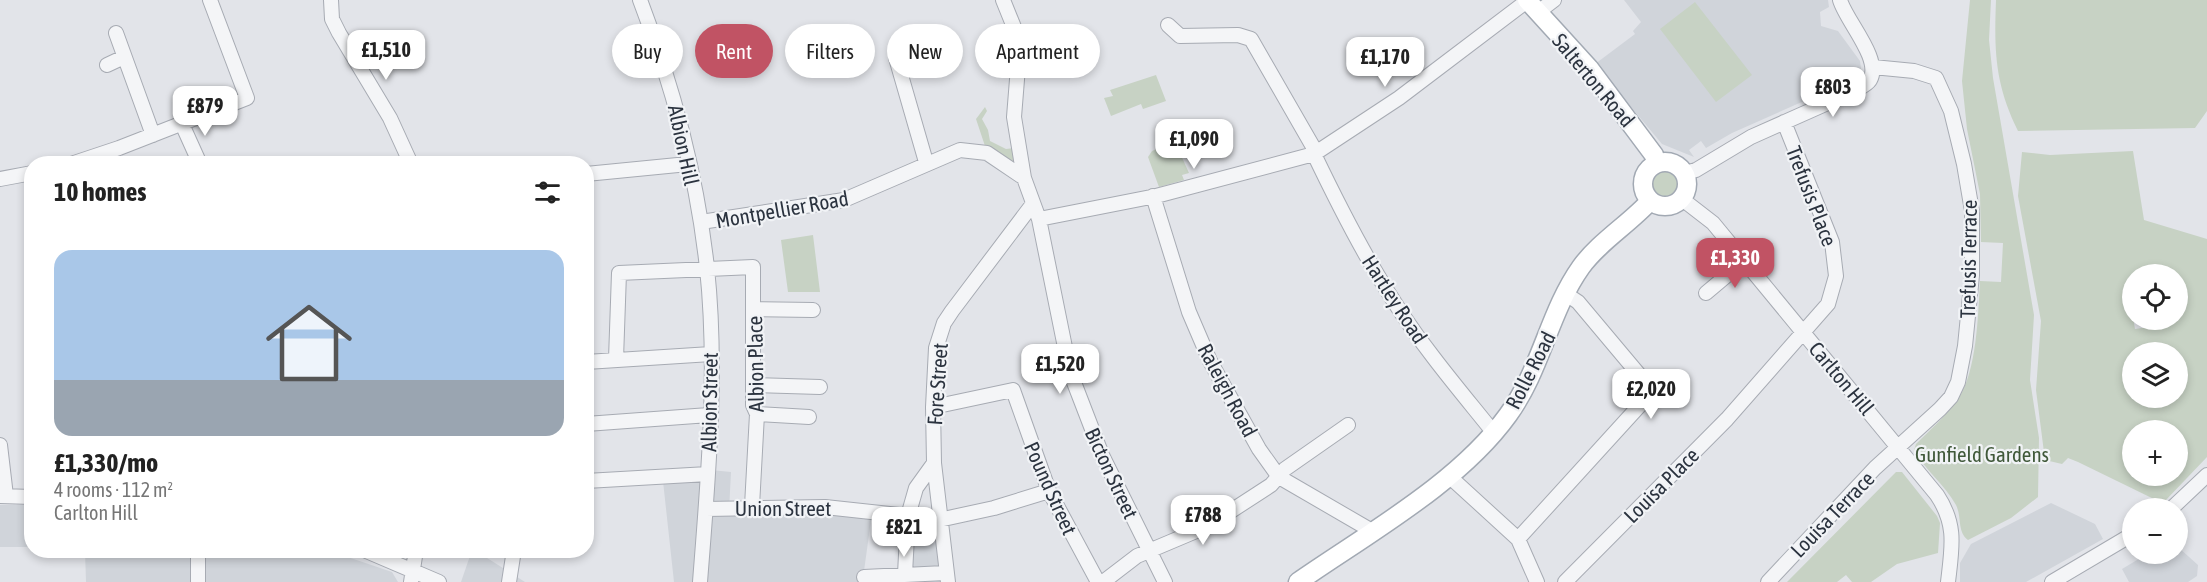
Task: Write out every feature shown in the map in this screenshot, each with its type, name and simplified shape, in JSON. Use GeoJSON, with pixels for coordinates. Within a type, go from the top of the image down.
{"type":"FeatureCollection","features":[{"type":"Feature","properties":{"kind":"main road","name":"Salterton Road"},"geometry":{"type":"LineString","coordinates":[[1530,5],[1589,68],[1654,155],[1656,164]]}},
{"type":"Feature","properties":{"kind":"main road"},"geometry":{"type":"LineString","coordinates":[[1667,162],[1677,165],[1685,173],[1688,182],[1682,199],[1667,207],[1650,201],[1645,194],[1644,176],[1656,164],[1667,162]]}},
{"type":"Feature","properties":{"kind":"main road","name":"Rolle Road"},"geometry":{"type":"LineString","coordinates":[[1298,582],[1449,476],[1494,433],[1523,392],[1538,363],[1566,294],[1582,266],[1650,201]]}},
{"type":"Feature","properties":{"kind":"street"},"geometry":{"type":"LineString","coordinates":[[102,156],[247,98],[210,0]]}},
{"type":"Feature","properties":{"kind":"street"},"geometry":{"type":"LineString","coordinates":[[331,0],[332,19],[390,118],[407,156]]}},
{"type":"Feature","properties":{"kind":"street","name":"Albion Hill"},"geometry":{"type":"LineString","coordinates":[[640,0],[671,87],[701,222]]}},
{"type":"Feature","properties":{"kind":"street","name":"Bicton Street"},"geometry":{"type":"LineString","coordinates":[[1003,0],[1020,42],[1014,117],[1024,178],[1039,219],[1065,353],[1077,395],[1164,582]]}},
{"type":"Feature","properties":{"kind":"street"},"geometry":{"type":"LineString","coordinates":[[1039,219],[1153,196],[1315,153],[1399,98],[1530,5],[1554,0]]}},
{"type":"Feature","properties":{"kind":"street"},"geometry":{"type":"LineString","coordinates":[[1685,173],[1696,170],[1751,137],[1859,89],[1870,80],[1873,67],[1870,57],[1846,17],[1840,0]]}},
{"type":"Feature","properties":{"kind":"street","name":"Hartley Road"},"geometry":{"type":"LineString","coordinates":[[1168,25],[1180,36],[1238,35],[1251,39],[1315,153],[1347,221],[1385,288],[1432,357],[1494,433]]}},
{"type":"Feature","properties":{"kind":"street"},"geometry":{"type":"LineString","coordinates":[[116,33],[153,135]]}},
{"type":"Feature","properties":{"kind":"street"},"geometry":{"type":"LineString","coordinates":[[107,64],[124,57]]}},
{"type":"Feature","properties":{"kind":"street","name":"Trefusis Terrace"},"geometry":{"type":"LineString","coordinates":[[1873,67],[1914,71],[1936,78],[1941,85],[1951,111],[1964,164],[1972,211],[1972,275],[1959,382],[1940,409],[1899,448]]}},
{"type":"Feature","properties":{"kind":"street"},"geometry":{"type":"LineString","coordinates":[[902,78],[926,162]]}},
{"type":"Feature","properties":{"kind":"street","name":"Trefusis Place"},"geometry":{"type":"LineString","coordinates":[[1784,122],[1825,223],[1835,259],[1836,276],[1828,304],[1804,333]]}},
{"type":"Feature","properties":{"kind":"street"},"geometry":{"type":"LineString","coordinates":[[182,124],[196,156]]}},
{"type":"Feature","properties":{"kind":"street","name":"Montpellier Road"},"geometry":{"type":"LineString","coordinates":[[701,222],[844,200],[926,162],[960,150],[977,151],[994,157],[1024,178]]}},
{"type":"Feature","properties":{"kind":"street"},"geometry":{"type":"LineString","coordinates":[[594,173],[688,164]]}},
{"type":"Feature","properties":{"kind":"street"},"geometry":{"type":"LineString","coordinates":[[0,179],[24,174]]}},
{"type":"Feature","properties":{"kind":"street","name":"Raleigh Road"},"geometry":{"type":"LineString","coordinates":[[1153,196],[1173,267],[1210,361],[1234,408],[1279,477],[1372,531]]}},
{"type":"Feature","properties":{"kind":"street","name":"Carlton Hill"},"geometry":{"type":"LineString","coordinates":[[1682,199],[1713,223],[1937,495],[1950,517],[1948,582]]}},
{"type":"Feature","properties":{"kind":"street","name":"Fore Street"},"geometry":{"type":"LineString","coordinates":[[946,578],[934,463],[933,406],[936,348],[944,323],[1032,205]]}},
{"type":"Feature","properties":{"kind":"street","name":"Albion Street"},"geometry":{"type":"LineString","coordinates":[[700,582],[708,474],[711,354],[707,271],[701,222]]}},
{"type":"Feature","properties":{"kind":"street"},"geometry":{"type":"LineString","coordinates":[[1706,293],[1744,261]]}},
{"type":"Feature","properties":{"kind":"street","name":"Albion Place"},"geometry":{"type":"LineString","coordinates":[[707,271],[753,267],[753,405],[756,414],[752,506]]}},
{"type":"Feature","properties":{"kind":"street"},"geometry":{"type":"LineString","coordinates":[[616,359],[619,273],[707,271]]}},
{"type":"Feature","properties":{"kind":"street"},"geometry":{"type":"LineString","coordinates":[[1518,539],[1651,393],[1646,383],[1578,302],[1566,294]]}},
{"type":"Feature","properties":{"kind":"street"},"geometry":{"type":"LineString","coordinates":[[754,309],[813,310]]}},
{"type":"Feature","properties":{"kind":"street","name":"Louisa Place"},"geometry":{"type":"LineString","coordinates":[[1565,582],[1727,419],[1804,333]]}},
{"type":"Feature","properties":{"kind":"street"},"geometry":{"type":"LineString","coordinates":[[594,361],[711,354]]}},
{"type":"Feature","properties":{"kind":"street"},"geometry":{"type":"LineString","coordinates":[[753,385],[820,387]]}},
{"type":"Feature","properties":{"kind":"street","name":"Pound Street"},"geometry":{"type":"LineString","coordinates":[[933,406],[1013,390],[1049,490],[1098,582]]}},
{"type":"Feature","properties":{"kind":"street"},"geometry":{"type":"LineString","coordinates":[[756,414],[809,417]]}},
{"type":"Feature","properties":{"kind":"street"},"geometry":{"type":"LineString","coordinates":[[594,423],[709,415]]}},
{"type":"Feature","properties":{"kind":"street"},"geometry":{"type":"LineString","coordinates":[[1103,582],[1137,555],[1159,549],[1208,526],[1279,477],[1285,469],[1348,425]]}},
{"type":"Feature","properties":{"kind":"street"},"geometry":{"type":"LineString","coordinates":[[0,445],[3,496],[24,497]]}},
{"type":"Feature","properties":{"kind":"street","name":"Louisa Terrace"},"geometry":{"type":"LineString","coordinates":[[1768,582],[1859,484],[1899,448]]}},
{"type":"Feature","properties":{"kind":"street"},"geometry":{"type":"LineString","coordinates":[[905,574],[908,516],[916,488],[934,463]]}},
{"type":"Feature","properties":{"kind":"street"},"geometry":{"type":"LineString","coordinates":[[594,481],[708,474]]}},
{"type":"Feature","properties":{"kind":"street"},"geometry":{"type":"LineString","coordinates":[[2183,498],[2207,475]]}},
{"type":"Feature","properties":{"kind":"street"},"geometry":{"type":"LineString","coordinates":[[1449,476],[1518,539],[1537,582]]}},
{"type":"Feature","properties":{"kind":"street"},"geometry":{"type":"LineString","coordinates":[[939,520],[994,508],[1049,490]]}},
{"type":"Feature","properties":{"kind":"street","name":"Union Street"},"geometry":{"type":"LineString","coordinates":[[706,509],[752,506],[848,508],[908,516]]}},
{"type":"Feature","properties":{"kind":"street"},"geometry":{"type":"LineString","coordinates":[[2052,582],[2122,541]]}},
{"type":"Feature","properties":{"kind":"street"},"geometry":{"type":"LineString","coordinates":[[198,558],[198,582]]}},
{"type":"Feature","properties":{"kind":"street"},"geometry":{"type":"LineString","coordinates":[[379,558],[412,576],[439,582]]}},
{"type":"Feature","properties":{"kind":"street"},"geometry":{"type":"LineString","coordinates":[[412,576],[415,558]]}},
{"type":"Feature","properties":{"kind":"street"},"geometry":{"type":"LineString","coordinates":[[509,582],[513,558]]}},
{"type":"Feature","properties":{"kind":"street"},"geometry":{"type":"LineString","coordinates":[[864,577],[905,574],[946,578]]}},
{"type":"Feature","properties":{"kind":"shaded area"},"geometry":{"type":"Polygon","coordinates":[[[1624,0],[1828,0],[1829,7],[1820,12],[1821,26],[1838,31],[1860,61],[1861,69],[1854,77],[1829,90],[1732,133],[1706,148],[1701,141],[1689,150],[1694,157],[1662,144],[1595,64],[1635,34],[1633,31],[1641,22],[1624,0]]]}},
{"type":"Feature","properties":{"kind":"shaded area"},"geometry":{"type":"Polygon","coordinates":[[[703,470],[695,582],[674,582],[662,472],[703,470]]]}},
{"type":"Feature","properties":{"kind":"shaded area"},"geometry":{"type":"Polygon","coordinates":[[[711,470],[731,472],[729,511],[872,513],[864,571],[906,569],[909,536],[937,536],[943,582],[704,582],[711,470]]]}},
{"type":"Feature","properties":{"kind":"shaded area"},"geometry":{"type":"Polygon","coordinates":[[[2051,503],[2095,524],[2103,539],[2026,582],[1960,582],[1960,563],[1971,544],[2051,503]]]}},
{"type":"Feature","properties":{"kind":"shaded area"},"geometry":{"type":"Polygon","coordinates":[[[0,505],[24,505],[24,547],[0,547],[0,505]]]}},
{"type":"Feature","properties":{"kind":"shaded area"},"geometry":{"type":"Polygon","coordinates":[[[2188,556],[2198,565],[2197,576],[2188,582],[2129,582],[2122,569],[2130,564],[2188,564],[2188,556]]]}},
{"type":"Feature","properties":{"kind":"shaded area"},"geometry":{"type":"Polygon","coordinates":[[[85,558],[351,558],[392,572],[398,582],[86,582],[85,558]]]}},
{"type":"Feature","properties":{"kind":"shaded area"},"geometry":{"type":"Polygon","coordinates":[[[469,558],[487,558],[525,582],[461,582],[469,558]]]}},
{"type":"Feature","properties":{"kind":"green space","name":"Gunfield Gardens"},"geometry":{"type":"Polygon","coordinates":[[[1970,0],[1991,0],[1989,40],[1993,78],[2034,315],[2030,380],[2039,438],[2038,497],[2011,518],[1968,540],[1962,533],[1956,505],[1914,450],[1916,444],[1958,399],[1964,387],[1973,358],[1980,281],[2001,282],[2003,243],[1981,242],[1980,194],[1967,129],[1962,81],[1970,0]]]}},
{"type":"Feature","properties":{"kind":"green space"},"geometry":{"type":"Polygon","coordinates":[[[1996,0],[2207,0],[2207,111],[2195,128],[2018,131],[2000,83],[1995,36],[1996,0]]]}},
{"type":"Feature","properties":{"kind":"green space"},"geometry":{"type":"Polygon","coordinates":[[[1695,2],[1752,75],[1716,102],[1660,29],[1695,2]]]}},
{"type":"Feature","properties":{"kind":"green space"},"geometry":{"type":"Polygon","coordinates":[[[1156,75],[1166,101],[1143,109],[1141,104],[1111,116],[1104,98],[1113,96],[1110,90],[1156,75]]]}},
{"type":"Feature","properties":{"kind":"green space"},"geometry":{"type":"Polygon","coordinates":[[[985,107],[987,111],[982,119],[988,130],[990,141],[1006,149],[1014,148],[1017,161],[1011,162],[985,146],[976,119],[985,107]]]}},
{"type":"Feature","properties":{"kind":"green space"},"geometry":{"type":"Polygon","coordinates":[[[1175,142],[1189,173],[1182,175],[1184,180],[1159,187],[1148,157],[1152,151],[1175,142]]]}},
{"type":"Feature","properties":{"kind":"green space"},"geometry":{"type":"Polygon","coordinates":[[[2133,151],[2144,220],[2207,239],[2207,457],[2188,477],[2188,420],[2122,420],[2122,483],[2068,458],[2062,464],[2045,460],[2036,390],[2041,321],[2018,196],[2022,152],[2050,155],[2133,151]]]}},
{"type":"Feature","properties":{"kind":"green space"},"geometry":{"type":"Polygon","coordinates":[[[1665,168],[1677,172],[1681,184],[1677,196],[1665,200],[1653,196],[1649,184],[1653,172],[1665,168]]]}},
{"type":"Feature","properties":{"kind":"green space"},"geometry":{"type":"Polygon","coordinates":[[[813,235],[820,292],[788,292],[781,240],[813,235]]]}},
{"type":"Feature","properties":{"kind":"green space"},"geometry":{"type":"Polygon","coordinates":[[[1896,472],[1902,472],[1937,516],[1940,523],[1938,553],[1897,564],[1871,582],[1852,582],[1846,575],[1837,582],[1787,582],[1896,472]]]}},
{"type":"Feature","properties":{"kind":"green space"},"geometry":{"type":"Polygon","coordinates":[[[2127,486],[2179,486],[2168,498],[2152,498],[2127,486]]]}}]}
